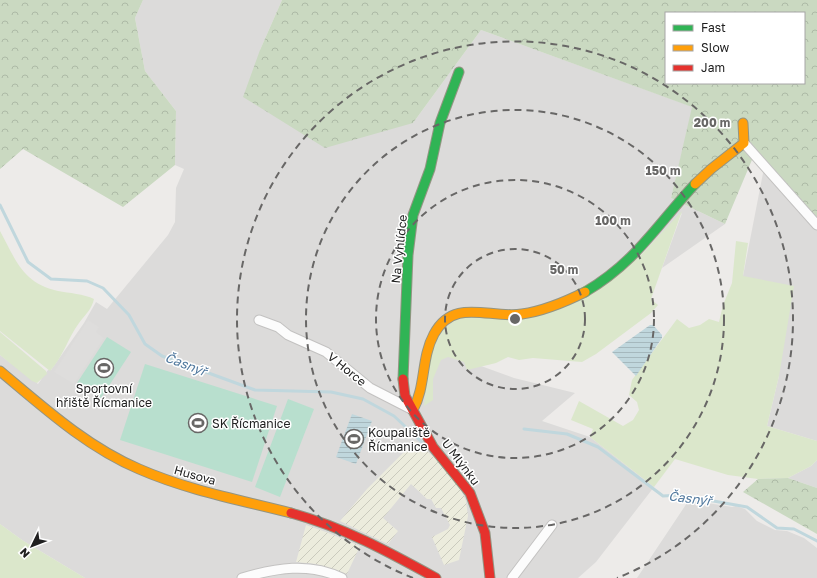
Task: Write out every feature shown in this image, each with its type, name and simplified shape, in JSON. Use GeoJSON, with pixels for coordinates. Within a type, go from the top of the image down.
{"type":"FeatureCollection","features":[{"type":"Feature","properties":{"kind":"street","name":"Na Vyhlídce"},"geometry":{"type":"LineString","coordinates":[[413,410],[405,396],[403,373],[406,334],[408,255],[414,215],[430,169],[440,123],[459,72]]}},
{"type":"Feature","properties":{"kind":"street"},"geometry":{"type":"LineString","coordinates":[[743,123],[744,143],[817,225]]}},
{"type":"Feature","properties":{"kind":"street"},"geometry":{"type":"LineString","coordinates":[[413,410],[420,398],[428,347],[440,325],[448,318],[469,310],[514,315],[536,311],[578,296],[613,276],[642,248],[694,184],[744,143]]}},
{"type":"Feature","properties":{"kind":"street","name":"V Horce"},"geometry":{"type":"LineString","coordinates":[[259,320],[278,327],[288,335],[326,352],[370,388],[413,410]]}},
{"type":"Feature","properties":{"kind":"street","name":"Husova"},"geometry":{"type":"LineString","coordinates":[[0,371],[84,438],[132,466],[184,485],[326,524],[436,578]]}},
{"type":"Feature","properties":{"kind":"street","name":"U Mlýnku"},"geometry":{"type":"LineString","coordinates":[[413,410],[434,447],[470,492],[485,533],[490,578]]}},
{"type":"Feature","properties":{"kind":"street"},"geometry":{"type":"LineString","coordinates":[[512,578],[552,525]]}},
{"type":"Feature","properties":{"kind":"street"},"geometry":{"type":"LineString","coordinates":[[242,578],[265,571],[296,567],[329,572],[342,578]]}},
{"type":"Feature","properties":{"kind":"shaded area"},"geometry":{"type":"Polygon","coordinates":[[[143,0],[282,0],[260,50],[413,123],[481,30],[693,107],[671,198],[725,224],[662,268],[682,213],[641,255],[481,366],[514,378],[575,393],[542,421],[590,437],[654,487],[596,562],[578,578],[85,578],[22,540],[0,524],[0,355],[38,384],[48,370],[51,370],[84,323],[96,302],[107,309],[168,235],[175,222],[176,188],[184,169],[175,165],[176,111],[145,71],[135,18],[143,0]]]}},
{"type":"Feature","properties":{"kind":"shaded area"},"geometry":{"type":"Polygon","coordinates":[[[764,168],[817,220],[817,441],[767,426],[779,376],[743,276],[764,168]]]}},
{"type":"Feature","properties":{"kind":"shaded area"},"geometry":{"type":"Polygon","coordinates":[[[88,320],[99,327],[96,332],[104,338],[74,384],[54,372],[88,320]]]}},
{"type":"Feature","properties":{"kind":"shaded area"},"geometry":{"type":"Polygon","coordinates":[[[415,441],[435,458],[461,490],[466,501],[468,516],[459,560],[444,565],[432,537],[448,529],[450,525],[441,508],[436,508],[431,499],[427,499],[411,484],[383,518],[398,531],[388,544],[340,521],[367,489],[415,441]]]}},
{"type":"Feature","properties":{"kind":"shaded area"},"geometry":{"type":"Polygon","coordinates":[[[817,460],[817,488],[788,478],[811,466],[817,460]]]}},
{"type":"Feature","properties":{"kind":"shaded area"},"geometry":{"type":"Polygon","coordinates":[[[689,500],[732,507],[736,506],[745,509],[757,521],[775,530],[787,531],[804,538],[817,548],[817,578],[637,578],[689,500]]]}},
{"type":"Feature","properties":{"kind":"shaded area"},"geometry":{"type":"Polygon","coordinates":[[[306,525],[360,546],[347,574],[316,564],[296,562],[306,525]]]}},
{"type":"Feature","properties":{"kind":"green space"},"geometry":{"type":"Polygon","coordinates":[[[0,0],[143,0],[135,18],[145,71],[176,111],[175,165],[123,207],[23,149],[0,169],[0,0]]]}},
{"type":"Feature","properties":{"kind":"green space"},"geometry":{"type":"Polygon","coordinates":[[[282,0],[817,0],[817,220],[754,155],[725,224],[671,198],[692,107],[481,30],[413,123],[325,148],[243,97],[260,50],[282,0]]]}},
{"type":"Feature","properties":{"kind":"green space"},"geometry":{"type":"Polygon","coordinates":[[[682,211],[651,299],[658,305],[651,313],[596,354],[582,362],[533,358],[519,360],[508,357],[496,363],[467,370],[464,362],[448,357],[441,360],[433,379],[433,400],[424,406],[431,355],[442,332],[450,324],[462,317],[523,318],[641,255],[682,211]]]}},
{"type":"Feature","properties":{"kind":"green space"},"geometry":{"type":"Polygon","coordinates":[[[0,231],[16,261],[28,276],[36,282],[58,291],[94,299],[90,309],[75,329],[55,366],[50,371],[0,331],[0,231]]]}},
{"type":"Feature","properties":{"kind":"green space"},"geometry":{"type":"Polygon","coordinates":[[[736,241],[748,243],[743,276],[794,286],[779,376],[767,426],[817,441],[817,460],[811,466],[788,478],[758,479],[728,475],[675,459],[654,487],[590,437],[593,429],[571,420],[568,427],[579,401],[623,426],[633,420],[639,410],[637,402],[629,395],[632,380],[677,319],[689,328],[700,325],[709,319],[719,322],[723,305],[732,283],[736,241]]]}},
{"type":"Feature","properties":{"kind":"green space"},"geometry":{"type":"Polygon","coordinates":[[[0,332],[46,371],[47,374],[37,383],[32,381],[0,355],[0,332]]]}},
{"type":"Feature","properties":{"kind":"green space","name":"Sportovní hřiště Řícmanice"},"geometry":{"type":"Polygon","coordinates":[[[107,337],[131,352],[101,398],[77,383],[107,337]]]}},
{"type":"Feature","properties":{"kind":"green space","name":"SK Řícmanice"},"geometry":{"type":"Polygon","coordinates":[[[145,364],[277,406],[252,482],[120,440],[145,364]]]}},
{"type":"Feature","properties":{"kind":"green space","name":"SK Řícmanice"},"geometry":{"type":"Polygon","coordinates":[[[288,399],[314,409],[280,497],[255,487],[288,399]]]}},
{"type":"Feature","properties":{"kind":"green space"},"geometry":{"type":"Polygon","coordinates":[[[788,478],[817,488],[817,534],[743,492],[758,479],[788,478]]]}},
{"type":"Feature","properties":{"kind":"green space"},"geometry":{"type":"Polygon","coordinates":[[[0,524],[22,540],[85,578],[0,578],[0,524]]]}},
{"type":"Feature","properties":{"kind":"water"},"geometry":{"type":"Polygon","coordinates":[[[650,325],[653,325],[662,335],[662,338],[636,376],[612,352],[650,325]]]}},
{"type":"Feature","properties":{"kind":"water","name":"Koupaliště Řícmanice"},"geometry":{"type":"Polygon","coordinates":[[[352,414],[372,421],[356,464],[336,457],[352,414]]]}},
{"type":"Feature","properties":{"kind":"waterway","name":"Časnýř"},"geometry":{"type":"LineString","coordinates":[[0,205],[28,262],[51,279],[87,281],[103,288],[129,315],[145,344],[162,356],[255,390],[331,392],[363,399],[394,416],[426,446]]}},
{"type":"Feature","properties":{"kind":"waterway","name":"Časnýř"},"geometry":{"type":"LineString","coordinates":[[524,429],[567,434],[598,447],[663,496],[680,495],[747,507],[777,528],[794,529],[817,541]]}},
{"type":"Feature","properties":{"kind":"traffic: fast"},"geometry":{"type":"LineString","coordinates":[[403,379],[408,255],[413,215],[430,169],[440,123],[459,72]]}},
{"type":"Feature","properties":{"kind":"traffic: fast"},"geometry":{"type":"LineString","coordinates":[[585,292],[603,280],[632,256],[695,184]]}},
{"type":"Feature","properties":{"kind":"traffic: slow"},"geometry":{"type":"LineString","coordinates":[[695,184],[711,169],[744,143],[743,123]]}},
{"type":"Feature","properties":{"kind":"traffic: slow"},"geometry":{"type":"LineString","coordinates":[[413,410],[420,391],[430,343],[434,334],[442,323],[452,316],[473,312],[510,315],[530,313],[554,306],[585,292]]}},
{"type":"Feature","properties":{"kind":"traffic: slow"},"geometry":{"type":"LineString","coordinates":[[0,371],[66,425],[120,460],[176,483],[291,513]]}},
{"type":"Feature","properties":{"kind":"traffic: jam"},"geometry":{"type":"LineString","coordinates":[[403,379],[405,396],[433,447],[470,493],[485,533],[490,578]]}},
{"type":"Feature","properties":{"kind":"traffic: jam"},"geometry":{"type":"LineString","coordinates":[[291,513],[329,525],[365,541],[436,578]]}},
{"type":"Feature","properties":{"kind":"place","name":"Sportovní hřiště Řícmanice"},"geometry":{"type":"Point","coordinates":[104,368]}},
{"type":"Feature","properties":{"kind":"place","name":"SK Řícmanice"},"geometry":{"type":"Point","coordinates":[198,423]}},
{"type":"Feature","properties":{"kind":"place","name":"Koupaliště Řícmanice"},"geometry":{"type":"Point","coordinates":[354,439]}}]}
